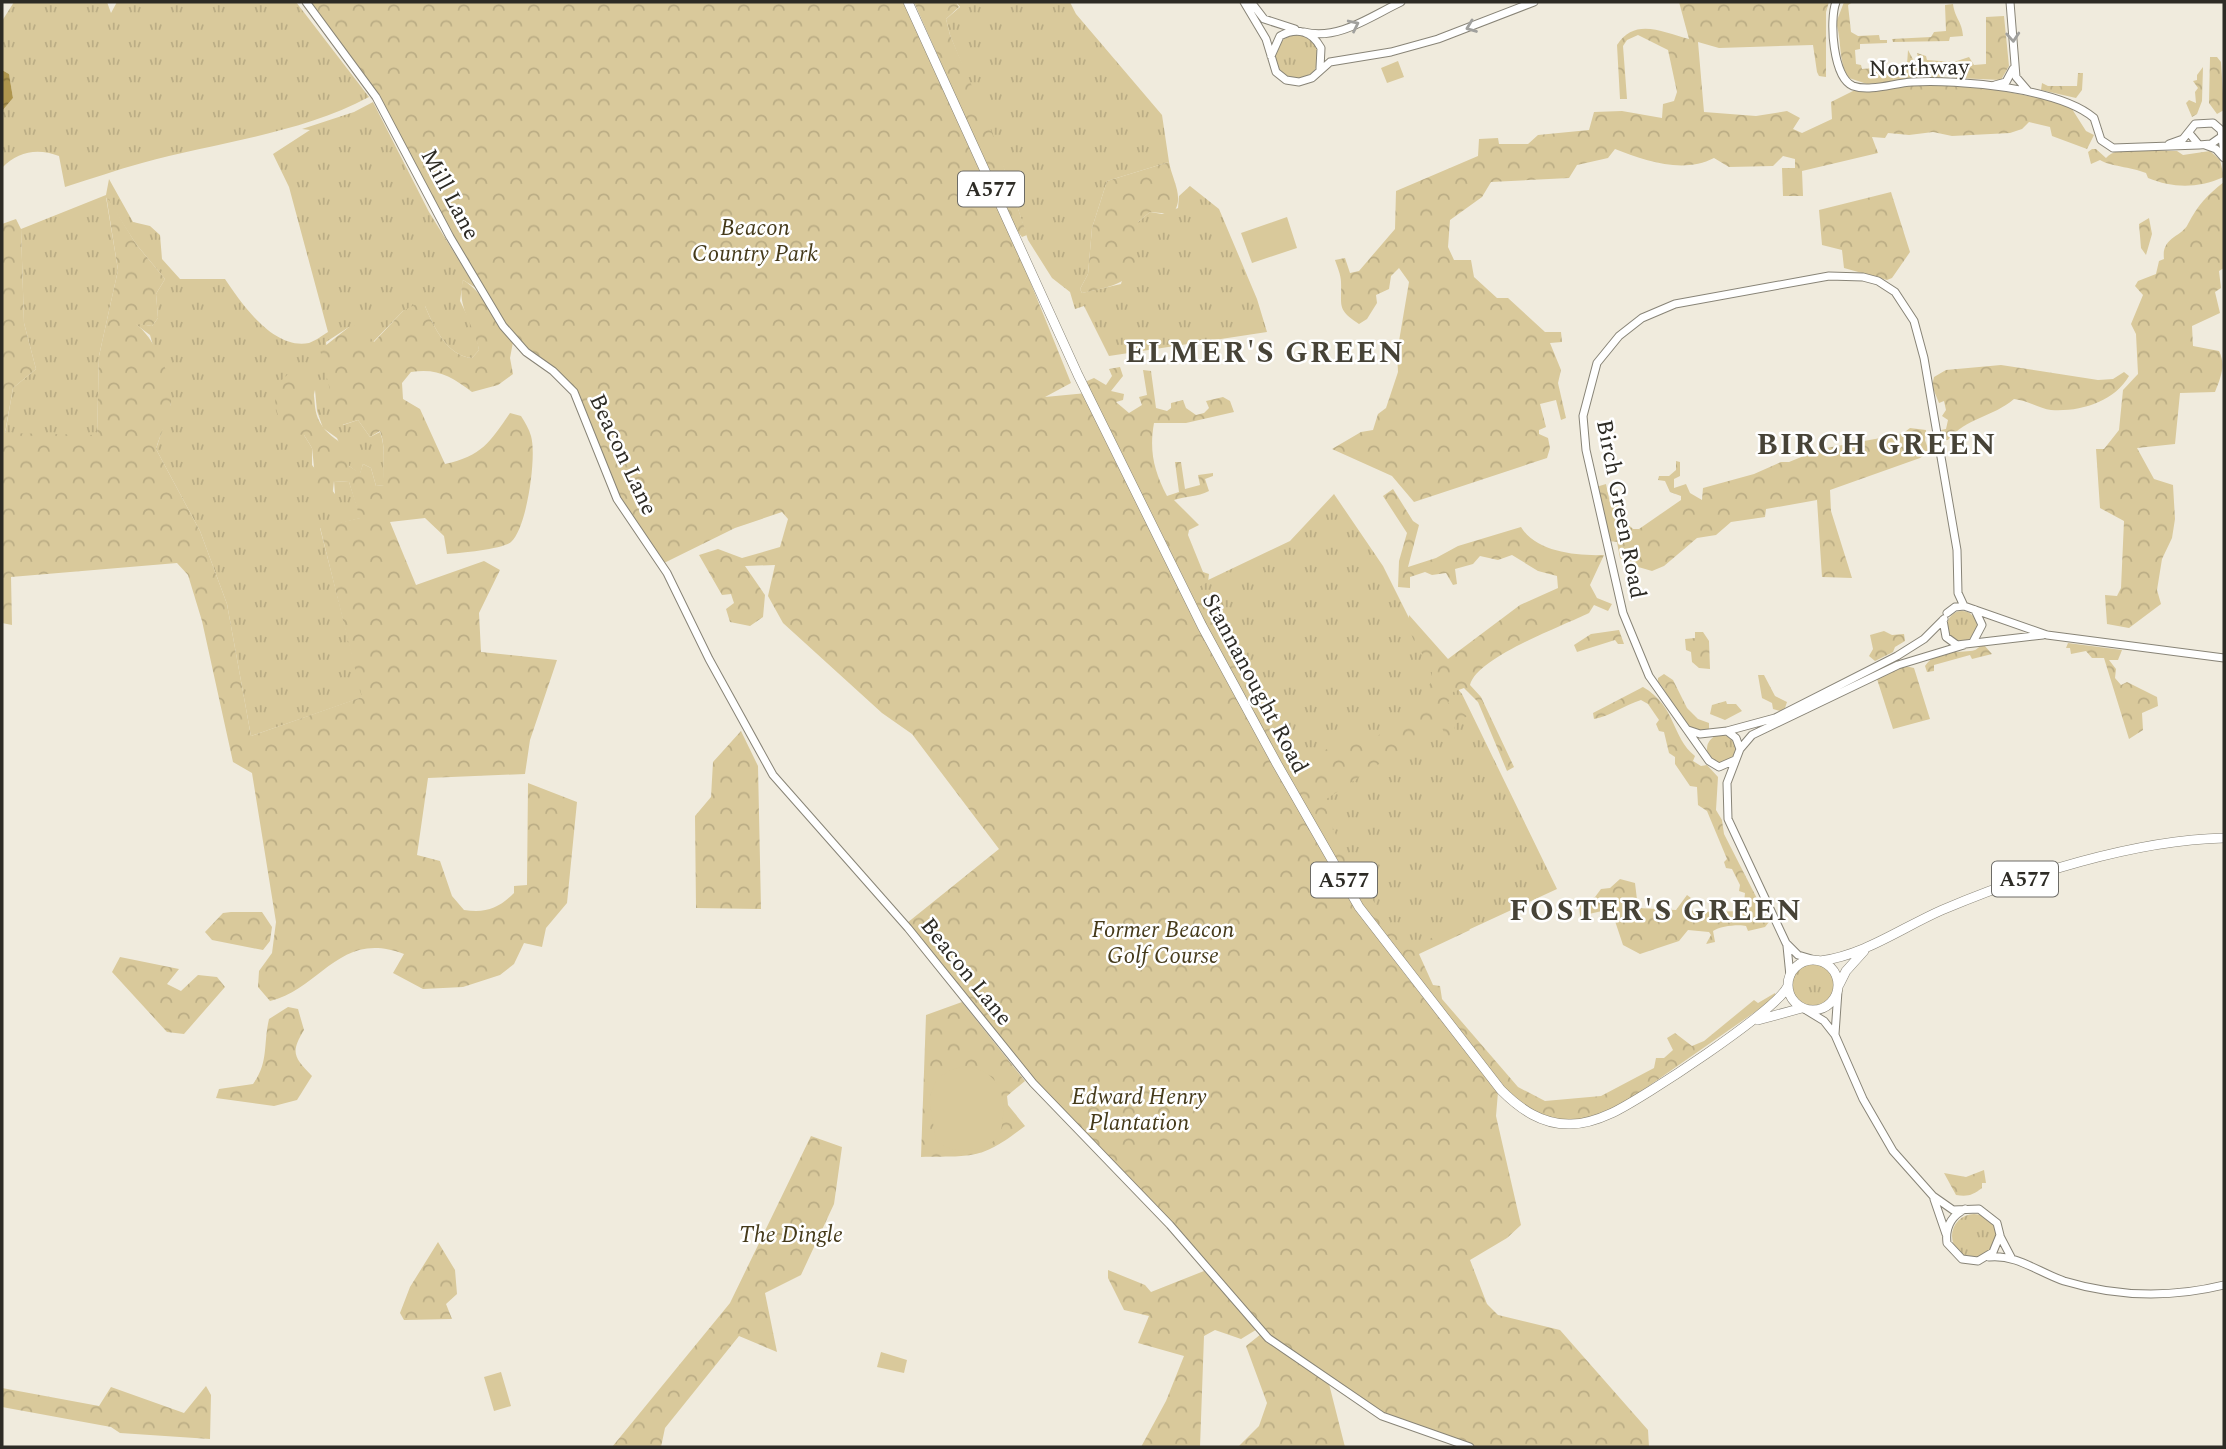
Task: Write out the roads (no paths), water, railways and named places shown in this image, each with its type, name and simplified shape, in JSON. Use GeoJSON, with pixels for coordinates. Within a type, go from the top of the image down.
{"type":"FeatureCollection","features":[{"type":"Feature","properties":{"kind":"main road","name":"Stannanought Road"},"geometry":{"type":"LineString","coordinates":[[908,2],[1078,375],[1202,626],[1359,907],[1512,1101],[1535,1116],[1559,1124],[1598,1119],[1626,1106],[1750,1023],[1781,997],[1789,981]]}},
{"type":"Feature","properties":{"kind":"main road","name":"A577"},"geometry":{"type":"LineString","coordinates":[[1789,981],[1801,963],[1840,958],[1867,948],[1941,911],[2011,884],[2094,860],[2220,838]]}},
{"type":"Feature","properties":{"kind":"main road","name":"A577"},"geometry":{"type":"LineString","coordinates":[[1804,1009],[1826,1007],[1846,971],[1867,948]]}},
{"type":"Feature","properties":{"kind":"main road"},"geometry":{"type":"LineString","coordinates":[[1817,960],[1834,970],[1838,989]]}},
{"type":"Feature","properties":{"kind":"main road"},"geometry":{"type":"LineString","coordinates":[[1789,981],[1792,999],[1804,1009]]}},
{"type":"Feature","properties":{"kind":"main road","name":"Stannanought Road"},"geometry":{"type":"LineString","coordinates":[[1750,1023],[1781,1011],[1804,1009]]}},
{"type":"Feature","properties":{"kind":"street","name":"Mill Lane"},"geometry":{"type":"LineString","coordinates":[[306,2],[376,97],[450,237],[503,327],[526,352],[554,371],[574,392]]}},
{"type":"Feature","properties":{"kind":"street"},"geometry":{"type":"LineString","coordinates":[[1244,2],[1266,39],[1276,72],[1292,82],[1306,81],[1334,61],[1391,52],[1437,40],[1534,2]]}},
{"type":"Feature","properties":{"kind":"street"},"geometry":{"type":"LineString","coordinates":[[1251,2],[1264,19],[1319,35],[1337,33],[1401,2]]}},
{"type":"Feature","properties":{"kind":"street","name":"Northway"},"geometry":{"type":"LineString","coordinates":[[1836,2],[1833,14],[1839,73],[1854,86],[1866,88],[1932,81],[1990,86],[2035,94],[2090,114],[2096,121],[2101,140],[2118,149],[2202,145]]}},
{"type":"Feature","properties":{"kind":"street"},"geometry":{"type":"LineString","coordinates":[[2010,2],[2014,62],[2020,85],[2035,94]]}},
{"type":"Feature","properties":{"kind":"street"},"geometry":{"type":"LineString","coordinates":[[1271,57],[1280,36],[1302,31],[1311,35],[1321,48],[1323,56],[1318,71]]}},
{"type":"Feature","properties":{"kind":"street"},"geometry":{"type":"LineString","coordinates":[[1990,86],[2009,79],[2014,62]]}},
{"type":"Feature","properties":{"kind":"street"},"geometry":{"type":"LineString","coordinates":[[2213,123],[2221,130],[2224,155],[2216,149],[2202,145],[2189,133],[2195,124],[2213,123]]}},
{"type":"Feature","properties":{"kind":"street","name":"Northway"},"geometry":{"type":"LineString","coordinates":[[2165,146],[2189,133]]}},
{"type":"Feature","properties":{"kind":"street"},"geometry":{"type":"LineString","coordinates":[[2202,145],[2215,143],[2221,137]]}},
{"type":"Feature","properties":{"kind":"street","name":"Birch Green Road"},"geometry":{"type":"LineString","coordinates":[[1705,756],[1649,676],[1623,613],[1586,450],[1583,416],[1597,363],[1638,320],[1665,307],[1756,287],[1849,275],[1878,281],[1895,292],[1917,330],[1957,550],[1959,597],[1964,606]]}},
{"type":"Feature","properties":{"kind":"street","name":"Beacon Lane"},"geometry":{"type":"LineString","coordinates":[[574,392],[617,499],[667,573],[768,768],[829,841],[908,928],[1033,1083],[1164,1219],[1268,1338],[1382,1416],[1470,1447]]}},
{"type":"Feature","properties":{"kind":"street","name":"Birch Green Road"},"geometry":{"type":"LineString","coordinates":[[1945,616],[1958,584]]}},
{"type":"Feature","properties":{"kind":"street"},"geometry":{"type":"LineString","coordinates":[[1688,729],[1700,734],[1727,731],[1775,718],[1897,656],[1924,639],[1955,607],[1974,609],[2047,635],[2224,658]]}},
{"type":"Feature","properties":{"kind":"street"},"geometry":{"type":"LineString","coordinates":[[1973,642],[1982,625],[1974,609]]}},
{"type":"Feature","properties":{"kind":"street"},"geometry":{"type":"LineString","coordinates":[[1945,616],[1946,637],[1964,645]]}},
{"type":"Feature","properties":{"kind":"street"},"geometry":{"type":"LineString","coordinates":[[1996,618],[2003,625],[2007,638]]}},
{"type":"Feature","properties":{"kind":"street"},"geometry":{"type":"LineString","coordinates":[[1817,960],[1798,955],[1786,943],[1732,832],[1726,808],[1727,783],[1740,749],[1752,735],[1898,665],[1973,642],[2047,635]]}},
{"type":"Feature","properties":{"kind":"street"},"geometry":{"type":"LineString","coordinates":[[1727,731],[1736,738],[1740,749]]}},
{"type":"Feature","properties":{"kind":"street"},"geometry":{"type":"LineString","coordinates":[[1714,732],[1706,740],[1705,756],[1719,766],[1727,783]]}},
{"type":"Feature","properties":{"kind":"street"},"geometry":{"type":"LineString","coordinates":[[1719,766],[1735,760]]}},
{"type":"Feature","properties":{"kind":"street"},"geometry":{"type":"LineString","coordinates":[[1786,943],[1789,981]]}},
{"type":"Feature","properties":{"kind":"street"},"geometry":{"type":"LineString","coordinates":[[1835,1035],[1838,989]]}},
{"type":"Feature","properties":{"kind":"street"},"geometry":{"type":"LineString","coordinates":[[1804,1009],[1824,1021],[1835,1035],[1871,1112],[1893,1151],[1933,1196],[1953,1210],[1987,1212],[1997,1223],[2000,1235],[2014,1258]]}},
{"type":"Feature","properties":{"kind":"street"},"geometry":{"type":"LineString","coordinates":[[1933,1196],[1951,1250],[1962,1259],[1973,1262],[1988,1257],[2014,1258],[2063,1280],[2106,1291],[2179,1293],[2224,1285]]}},
{"type":"Feature","properties":{"kind":"street"},"geometry":{"type":"LineString","coordinates":[[1946,1235],[1952,1219],[1965,1209]]}},
{"type":"Feature","properties":{"kind":"street"},"geometry":{"type":"LineString","coordinates":[[1988,1257],[1996,1247],[2000,1235]]}},
{"type":"Feature","properties":{"kind":"water"},"geometry":{"type":"Polygon","coordinates":[[[2,70],[9,74],[13,98],[2,111],[2,70]]]}},
{"type":"Feature","properties":{"kind":"district","name":"ELMER'S GREEN"},"geometry":{"type":"Point","coordinates":[1265,352]}},
{"type":"Feature","properties":{"kind":"district","name":"BIRCH GREEN"},"geometry":{"type":"Point","coordinates":[1877,444]}},
{"type":"Feature","properties":{"kind":"district","name":"FOSTER'S GREEN"},"geometry":{"type":"Point","coordinates":[1656,910]}},
{"type":"Feature","properties":{"kind":"park label","name":"Beacon Country Park"},"geometry":{"type":"Point","coordinates":[755,240]}},
{"type":"Feature","properties":{"kind":"park label","name":"Former Beacon Golf Course"},"geometry":{"type":"Point","coordinates":[1163,942]}},
{"type":"Feature","properties":{"kind":"park label","name":"Edward Henry Plantation"},"geometry":{"type":"Point","coordinates":[1139,1109]}},
{"type":"Feature","properties":{"kind":"park label","name":"The Dingle"},"geometry":{"type":"Point","coordinates":[791,1234]}}]}
